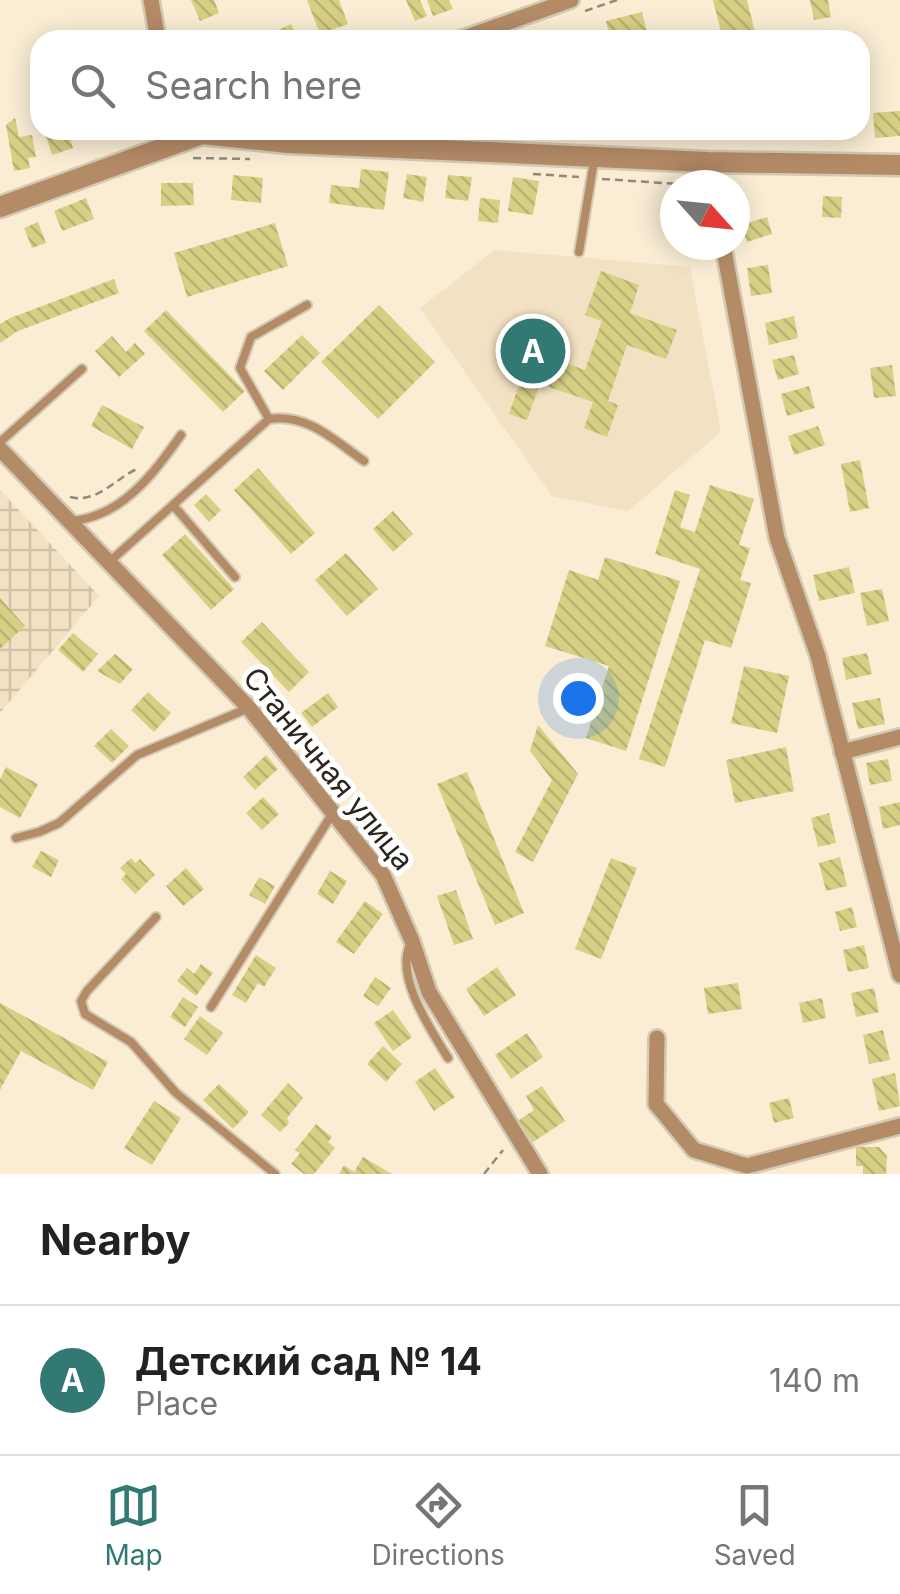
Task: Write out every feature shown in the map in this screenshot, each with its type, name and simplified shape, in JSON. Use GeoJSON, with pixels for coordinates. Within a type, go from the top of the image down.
{"type":"FeatureCollection","features":[{"type":"Feature","properties":{"kind":"street"},"geometry":{"type":"LineString","coordinates":[[151,0],[156,30]]}},
{"type":"Feature","properties":{"kind":"street"},"geometry":{"type":"LineString","coordinates":[[486,30],[571,0]]}},
{"type":"Feature","properties":{"kind":"street"},"geometry":{"type":"LineString","coordinates":[[0,206],[180,140]]}},
{"type":"Feature","properties":{"kind":"street"},"geometry":{"type":"LineString","coordinates":[[267,140],[594,168],[707,162],[900,164]]}},
{"type":"Feature","properties":{"kind":"street"},"geometry":{"type":"LineString","coordinates":[[707,162],[708,170]]}},
{"type":"Feature","properties":{"kind":"street"},"geometry":{"type":"LineString","coordinates":[[725,260],[777,538],[818,656],[900,975]]}},
{"type":"Feature","properties":{"kind":"street","name":"Станичная улица"},"geometry":{"type":"LineString","coordinates":[[0,445],[108,564],[249,708],[384,875],[430,992],[540,1174]]}},
{"type":"Feature","properties":{"kind":"street"},"geometry":{"type":"LineString","coordinates":[[842,752],[900,737]]}},
{"type":"Feature","properties":{"kind":"street"},"geometry":{"type":"LineString","coordinates":[[657,1038],[656,1104],[694,1150],[747,1166],[900,1126]]}},
{"type":"Feature","properties":{"kind":"lane"},"geometry":{"type":"LineString","coordinates":[[579,252],[594,168]]}},
{"type":"Feature","properties":{"kind":"lane"},"geometry":{"type":"LineString","coordinates":[[269,419],[240,368],[251,337],[307,304]]}},
{"type":"Feature","properties":{"kind":"lane"},"geometry":{"type":"LineString","coordinates":[[0,445],[82,369]]}},
{"type":"Feature","properties":{"kind":"lane"},"geometry":{"type":"LineString","coordinates":[[290,416],[297,404]]}},
{"type":"Feature","properties":{"kind":"lane"},"geometry":{"type":"LineString","coordinates":[[108,564],[269,419],[290,416],[309,424],[364,461]]}},
{"type":"Feature","properties":{"kind":"lane"},"geometry":{"type":"LineString","coordinates":[[68,521],[103,515],[150,478],[181,435]]}},
{"type":"Feature","properties":{"kind":"lane"},"geometry":{"type":"LineString","coordinates":[[173,505],[235,577]]}},
{"type":"Feature","properties":{"kind":"lane"},"geometry":{"type":"LineString","coordinates":[[16,838],[59,823],[137,755],[249,708]]}},
{"type":"Feature","properties":{"kind":"lane"},"geometry":{"type":"LineString","coordinates":[[211,1007],[334,811]]}},
{"type":"Feature","properties":{"kind":"lane"},"geometry":{"type":"LineString","coordinates":[[156,917],[87,990],[81,1001],[85,1014],[131,1042],[176,1092],[275,1174]]}},
{"type":"Feature","properties":{"kind":"lane"},"geometry":{"type":"LineString","coordinates":[[412,941],[406,951],[407,972],[422,1015],[448,1058]]}},
{"type":"Feature","properties":{"kind":"path"},"geometry":{"type":"LineString","coordinates":[[189,158],[250,160]]}},
{"type":"Feature","properties":{"kind":"path"},"geometry":{"type":"LineString","coordinates":[[526,174],[594,168],[660,179]]}},
{"type":"Feature","properties":{"kind":"path"},"geometry":{"type":"LineString","coordinates":[[60,488],[72,498],[83,500],[136,468],[150,478]]}},
{"type":"Feature","properties":{"kind":"path"},"geometry":{"type":"LineString","coordinates":[[484,1174],[516,1133]]}},
{"type":"Feature","properties":{"kind":"shaded area"},"geometry":{"type":"Polygon","coordinates":[[[495,250],[690,267],[721,432],[628,511],[552,496],[420,308],[495,250]]]}},
{"type":"Feature","properties":{"kind":"shaded area"},"geometry":{"type":"Polygon","coordinates":[[[0,490],[99,596],[0,713],[0,490]]]}},
{"type":"Feature","properties":{"kind":"building"},"geometry":{"type":"Polygon","coordinates":[[[191,0],[214,0],[219,13],[200,21],[191,0]]]}},
{"type":"Feature","properties":{"kind":"building"},"geometry":{"type":"Polygon","coordinates":[[[307,0],[339,0],[348,24],[318,30],[307,0]]]}},
{"type":"Feature","properties":{"kind":"building"},"geometry":{"type":"Polygon","coordinates":[[[406,0],[420,0],[427,16],[415,21],[406,0]]]}},
{"type":"Feature","properties":{"kind":"building"},"geometry":{"type":"Polygon","coordinates":[[[427,0],[449,0],[453,9],[433,16],[427,0]]]}},
{"type":"Feature","properties":{"kind":"building"},"geometry":{"type":"Polygon","coordinates":[[[713,0],[747,0],[754,30],[720,30],[713,0]]]}},
{"type":"Feature","properties":{"kind":"building"},"geometry":{"type":"Polygon","coordinates":[[[810,0],[828,0],[831,17],[814,20],[810,0]]]}},
{"type":"Feature","properties":{"kind":"building"},"geometry":{"type":"Polygon","coordinates":[[[642,12],[646,30],[608,30],[606,21],[642,12]]]}},
{"type":"Feature","properties":{"kind":"building"},"geometry":{"type":"Polygon","coordinates":[[[900,111],[900,136],[875,138],[873,113],[900,111]]]}},
{"type":"Feature","properties":{"kind":"building"},"geometry":{"type":"Polygon","coordinates":[[[15,118],[19,137],[30,135],[33,140],[36,157],[28,158],[30,168],[14,171],[6,125],[15,118]]]}},
{"type":"Feature","properties":{"kind":"building"},"geometry":{"type":"Polygon","coordinates":[[[47,140],[70,140],[73,148],[52,155],[47,140]]]}},
{"type":"Feature","properties":{"kind":"building"},"geometry":{"type":"Polygon","coordinates":[[[361,169],[389,172],[384,210],[329,203],[331,185],[359,188],[361,169]]]}},
{"type":"Feature","properties":{"kind":"building"},"geometry":{"type":"Polygon","coordinates":[[[407,174],[427,177],[423,202],[403,198],[407,174]]]}},
{"type":"Feature","properties":{"kind":"building"},"geometry":{"type":"Polygon","coordinates":[[[233,175],[263,178],[261,203],[231,200],[233,175]]]}},
{"type":"Feature","properties":{"kind":"building"},"geometry":{"type":"Polygon","coordinates":[[[448,175],[472,177],[468,201],[445,198],[448,175]]]}},
{"type":"Feature","properties":{"kind":"building"},"geometry":{"type":"Polygon","coordinates":[[[513,177],[539,181],[533,215],[508,211],[513,177]]]}},
{"type":"Feature","properties":{"kind":"building"},"geometry":{"type":"Polygon","coordinates":[[[161,183],[193,183],[194,205],[161,206],[161,183]]]}},
{"type":"Feature","properties":{"kind":"building"},"geometry":{"type":"Polygon","coordinates":[[[823,196],[842,197],[841,218],[822,217],[823,196]]]}},
{"type":"Feature","properties":{"kind":"building"},"geometry":{"type":"Polygon","coordinates":[[[86,198],[94,219],[62,231],[54,211],[86,198]]]}},
{"type":"Feature","properties":{"kind":"building"},"geometry":{"type":"Polygon","coordinates":[[[480,198],[500,200],[498,223],[478,221],[480,198]]]}},
{"type":"Feature","properties":{"kind":"building"},"geometry":{"type":"Polygon","coordinates":[[[767,217],[772,234],[750,241],[750,222],[767,217]]]}},
{"type":"Feature","properties":{"kind":"building"},"geometry":{"type":"Polygon","coordinates":[[[38,222],[46,243],[32,248],[24,228],[38,222]]]}},
{"type":"Feature","properties":{"kind":"building"},"geometry":{"type":"Polygon","coordinates":[[[275,223],[288,266],[187,297],[174,253],[275,223]]]}},
{"type":"Feature","properties":{"kind":"building"},"geometry":{"type":"Polygon","coordinates":[[[768,265],[772,293],[751,296],[747,268],[768,265]]]}},
{"type":"Feature","properties":{"kind":"building"},"geometry":{"type":"Polygon","coordinates":[[[601,271],[639,285],[630,313],[677,330],[666,359],[627,345],[608,401],[618,405],[607,437],[584,428],[593,402],[540,384],[527,420],[509,414],[525,367],[509,361],[523,323],[558,336],[551,358],[585,370],[602,321],[585,315],[601,271]]]}},
{"type":"Feature","properties":{"kind":"building"},"geometry":{"type":"Polygon","coordinates":[[[114,279],[119,293],[18,331],[0,343],[0,324],[10,318],[114,279]]]}},
{"type":"Feature","properties":{"kind":"building"},"geometry":{"type":"Polygon","coordinates":[[[379,305],[435,362],[378,419],[321,362],[379,305]]]}},
{"type":"Feature","properties":{"kind":"building"},"geometry":{"type":"Polygon","coordinates":[[[166,310],[245,391],[223,412],[144,331],[166,310]]]}},
{"type":"Feature","properties":{"kind":"building"},"geometry":{"type":"Polygon","coordinates":[[[794,316],[798,338],[769,345],[765,323],[794,316]]]}},
{"type":"Feature","properties":{"kind":"building"},"geometry":{"type":"Polygon","coordinates":[[[302,335],[320,353],[283,390],[264,371],[302,335]]]}},
{"type":"Feature","properties":{"kind":"building"},"geometry":{"type":"Polygon","coordinates":[[[112,336],[126,352],[135,343],[145,354],[119,377],[95,351],[112,336]]]}},
{"type":"Feature","properties":{"kind":"building"},"geometry":{"type":"Polygon","coordinates":[[[794,355],[799,374],[778,380],[772,360],[794,355]]]}},
{"type":"Feature","properties":{"kind":"building"},"geometry":{"type":"Polygon","coordinates":[[[892,365],[896,396],[874,398],[870,368],[892,365]]]}},
{"type":"Feature","properties":{"kind":"building"},"geometry":{"type":"Polygon","coordinates":[[[809,386],[815,408],[787,416],[781,394],[809,386]]]}},
{"type":"Feature","properties":{"kind":"building"},"geometry":{"type":"Polygon","coordinates":[[[102,405],[144,427],[132,449],[91,426],[102,405]]]}},
{"type":"Feature","properties":{"kind":"building"},"geometry":{"type":"Polygon","coordinates":[[[818,426],[825,445],[794,455],[788,436],[818,426]]]}},
{"type":"Feature","properties":{"kind":"building"},"geometry":{"type":"Polygon","coordinates":[[[860,460],[869,508],[850,512],[841,464],[860,460]]]}},
{"type":"Feature","properties":{"kind":"building"},"geometry":{"type":"Polygon","coordinates":[[[258,468],[315,533],[291,554],[234,490],[258,468]]]}},
{"type":"Feature","properties":{"kind":"building"},"geometry":{"type":"Polygon","coordinates":[[[710,485],[754,499],[739,545],[750,548],[740,580],[751,583],[731,648],[705,640],[665,767],[639,759],[700,569],[655,554],[675,490],[690,495],[680,527],[695,532],[710,485]]]}},
{"type":"Feature","properties":{"kind":"building"},"geometry":{"type":"Polygon","coordinates":[[[206,494],[221,510],[209,522],[194,505],[206,494]]]}},
{"type":"Feature","properties":{"kind":"building"},"geometry":{"type":"Polygon","coordinates":[[[393,511],[413,534],[393,552],[373,529],[393,511]]]}},
{"type":"Feature","properties":{"kind":"building"},"geometry":{"type":"Polygon","coordinates":[[[185,534],[234,589],[211,610],[162,555],[185,534]]]}},
{"type":"Feature","properties":{"kind":"building"},"geometry":{"type":"Polygon","coordinates":[[[346,553],[378,589],[347,616],[315,580],[346,553]]]}},
{"type":"Feature","properties":{"kind":"building"},"geometry":{"type":"Polygon","coordinates":[[[605,557],[680,581],[626,751],[586,738],[609,666],[545,646],[569,570],[598,580],[605,557]]]}},
{"type":"Feature","properties":{"kind":"building"},"geometry":{"type":"Polygon","coordinates":[[[849,567],[855,593],[819,601],[813,575],[849,567]]]}},
{"type":"Feature","properties":{"kind":"building"},"geometry":{"type":"Polygon","coordinates":[[[882,589],[889,621],[867,626],[860,593],[882,589]]]}},
{"type":"Feature","properties":{"kind":"building"},"geometry":{"type":"Polygon","coordinates":[[[0,598],[25,626],[0,649],[0,598]]]}},
{"type":"Feature","properties":{"kind":"building"},"geometry":{"type":"Polygon","coordinates":[[[262,622],[309,672],[289,692],[241,642],[262,622]]]}},
{"type":"Feature","properties":{"kind":"building"},"geometry":{"type":"Polygon","coordinates":[[[73,633],[98,654],[83,672],[58,650],[73,633]]]}},
{"type":"Feature","properties":{"kind":"building"},"geometry":{"type":"Polygon","coordinates":[[[867,653],[872,674],[846,680],[842,658],[867,653]]]}},
{"type":"Feature","properties":{"kind":"building"},"geometry":{"type":"Polygon","coordinates":[[[115,654],[133,669],[120,684],[97,671],[115,654]]]}},
{"type":"Feature","properties":{"kind":"building"},"geometry":{"type":"Polygon","coordinates":[[[744,666],[789,676],[777,733],[731,723],[744,666]]]}},
{"type":"Feature","properties":{"kind":"building"},"geometry":{"type":"Polygon","coordinates":[[[148,692],[171,713],[154,732],[131,710],[148,692]]]}},
{"type":"Feature","properties":{"kind":"building"},"geometry":{"type":"Polygon","coordinates":[[[328,693],[338,707],[312,727],[301,713],[328,693]]]}},
{"type":"Feature","properties":{"kind":"building"},"geometry":{"type":"Polygon","coordinates":[[[880,698],[885,724],[858,729],[852,703],[880,698]]]}},
{"type":"Feature","properties":{"kind":"building"},"geometry":{"type":"Polygon","coordinates":[[[538,725],[578,774],[533,862],[515,852],[552,780],[530,751],[538,725]]]}},
{"type":"Feature","properties":{"kind":"building"},"geometry":{"type":"Polygon","coordinates":[[[111,729],[129,746],[112,763],[94,746],[111,729]]]}},
{"type":"Feature","properties":{"kind":"building"},"geometry":{"type":"Polygon","coordinates":[[[786,747],[794,791],[735,803],[726,760],[786,747]]]}},
{"type":"Feature","properties":{"kind":"building"},"geometry":{"type":"Polygon","coordinates":[[[266,755],[278,769],[255,790],[243,777],[266,755]]]}},
{"type":"Feature","properties":{"kind":"building"},"geometry":{"type":"Polygon","coordinates":[[[888,759],[892,781],[870,785],[866,763],[888,759]]]}},
{"type":"Feature","properties":{"kind":"building"},"geometry":{"type":"Polygon","coordinates":[[[6,767],[38,784],[20,818],[0,807],[0,779],[6,767]]]}},
{"type":"Feature","properties":{"kind":"building"},"geometry":{"type":"Polygon","coordinates":[[[467,772],[524,913],[495,925],[437,784],[467,772]]]}},
{"type":"Feature","properties":{"kind":"building"},"geometry":{"type":"Polygon","coordinates":[[[263,797],[279,814],[262,830],[246,813],[263,797]]]}},
{"type":"Feature","properties":{"kind":"building"},"geometry":{"type":"Polygon","coordinates":[[[900,802],[900,825],[883,829],[879,807],[900,802]]]}},
{"type":"Feature","properties":{"kind":"building"},"geometry":{"type":"Polygon","coordinates":[[[829,813],[836,843],[818,847],[811,818],[829,813]]]}},
{"type":"Feature","properties":{"kind":"building"},"geometry":{"type":"Polygon","coordinates":[[[41,851],[59,860],[51,877],[32,867],[41,851]]]}},
{"type":"Feature","properties":{"kind":"building"},"geometry":{"type":"Polygon","coordinates":[[[840,857],[847,886],[826,891],[819,863],[840,857]]]}},
{"type":"Feature","properties":{"kind":"building"},"geometry":{"type":"Polygon","coordinates":[[[131,858],[135,863],[140,859],[155,875],[135,894],[121,879],[126,874],[120,868],[131,858]]]}},
{"type":"Feature","properties":{"kind":"building"},"geometry":{"type":"Polygon","coordinates":[[[611,858],[637,868],[601,959],[575,949],[611,858]]]}},
{"type":"Feature","properties":{"kind":"building"},"geometry":{"type":"Polygon","coordinates":[[[186,868],[204,889],[183,906],[166,886],[186,868]]]}},
{"type":"Feature","properties":{"kind":"building"},"geometry":{"type":"Polygon","coordinates":[[[330,871],[347,881],[333,904],[317,894],[330,871]]]}},
{"type":"Feature","properties":{"kind":"building"},"geometry":{"type":"Polygon","coordinates":[[[259,877],[275,886],[265,904],[249,895],[259,877]]]}},
{"type":"Feature","properties":{"kind":"building"},"geometry":{"type":"Polygon","coordinates":[[[456,890],[473,939],[454,945],[437,896],[456,890]]]}},
{"type":"Feature","properties":{"kind":"building"},"geometry":{"type":"Polygon","coordinates":[[[365,901],[383,914],[354,954],[336,942],[365,901]]]}},
{"type":"Feature","properties":{"kind":"building"},"geometry":{"type":"Polygon","coordinates":[[[852,907],[857,927],[840,931],[835,912],[852,907]]]}},
{"type":"Feature","properties":{"kind":"building"},"geometry":{"type":"Polygon","coordinates":[[[864,945],[869,968],[848,972],[843,950],[864,945]]]}},
{"type":"Feature","properties":{"kind":"building"},"geometry":{"type":"Polygon","coordinates":[[[256,955],[276,968],[264,987],[258,983],[246,1003],[232,995],[256,955]]]}},
{"type":"Feature","properties":{"kind":"building"},"geometry":{"type":"Polygon","coordinates":[[[201,964],[213,973],[196,996],[177,981],[187,968],[194,974],[201,964]]]}},
{"type":"Feature","properties":{"kind":"building"},"geometry":{"type":"Polygon","coordinates":[[[497,967],[516,995],[484,1016],[466,989],[497,967]]]}},
{"type":"Feature","properties":{"kind":"building"},"geometry":{"type":"Polygon","coordinates":[[[375,977],[391,988],[378,1006],[363,996],[375,977]]]}},
{"type":"Feature","properties":{"kind":"building"},"geometry":{"type":"Polygon","coordinates":[[[738,983],[742,1009],[708,1014],[704,988],[738,983]]]}},
{"type":"Feature","properties":{"kind":"building"},"geometry":{"type":"Polygon","coordinates":[[[874,988],[879,1012],[856,1017],[851,993],[874,988]]]}},
{"type":"Feature","properties":{"kind":"building"},"geometry":{"type":"Polygon","coordinates":[[[183,997],[198,1007],[185,1027],[170,1017],[183,997]]]}},
{"type":"Feature","properties":{"kind":"building"},"geometry":{"type":"Polygon","coordinates":[[[822,998],[826,1018],[803,1023],[799,1003],[822,998]]]}},
{"type":"Feature","properties":{"kind":"building"},"geometry":{"type":"Polygon","coordinates":[[[0,1003],[108,1062],[93,1090],[21,1051],[0,1090],[0,1003]]]}},
{"type":"Feature","properties":{"kind":"building"},"geometry":{"type":"Polygon","coordinates":[[[393,1010],[412,1037],[393,1051],[374,1023],[393,1010]]]}},
{"type":"Feature","properties":{"kind":"building"},"geometry":{"type":"Polygon","coordinates":[[[200,1016],[223,1033],[207,1055],[184,1039],[200,1016]]]}},
{"type":"Feature","properties":{"kind":"building"},"geometry":{"type":"Polygon","coordinates":[[[883,1030],[890,1060],[869,1064],[863,1035],[883,1030]]]}},
{"type":"Feature","properties":{"kind":"building"},"geometry":{"type":"Polygon","coordinates":[[[527,1033],[543,1057],[511,1079],[495,1055],[527,1033]]]}},
{"type":"Feature","properties":{"kind":"building"},"geometry":{"type":"Polygon","coordinates":[[[383,1046],[402,1064],[386,1082],[367,1064],[383,1046]]]}},
{"type":"Feature","properties":{"kind":"building"},"geometry":{"type":"Polygon","coordinates":[[[435,1068],[455,1097],[434,1111],[415,1082],[435,1068]]]}},
{"type":"Feature","properties":{"kind":"building"},"geometry":{"type":"Polygon","coordinates":[[[895,1073],[900,1106],[879,1111],[872,1079],[895,1073]]]}},
{"type":"Feature","properties":{"kind":"building"},"geometry":{"type":"Polygon","coordinates":[[[288,1083],[303,1098],[280,1132],[261,1115],[288,1083]]]}},
{"type":"Feature","properties":{"kind":"building"},"geometry":{"type":"Polygon","coordinates":[[[219,1084],[249,1112],[233,1129],[203,1100],[219,1084]]]}},
{"type":"Feature","properties":{"kind":"building"},"geometry":{"type":"Polygon","coordinates":[[[542,1086],[565,1121],[530,1144],[516,1122],[534,1110],[526,1096],[542,1086]]]}},
{"type":"Feature","properties":{"kind":"building"},"geometry":{"type":"Polygon","coordinates":[[[789,1098],[794,1118],[774,1123],[769,1103],[789,1098]]]}},
{"type":"Feature","properties":{"kind":"building"},"geometry":{"type":"Polygon","coordinates":[[[154,1101],[181,1118],[152,1165],[124,1148],[154,1101]]]}},
{"type":"Feature","properties":{"kind":"building"},"geometry":{"type":"Polygon","coordinates":[[[316,1124],[332,1137],[328,1142],[335,1148],[314,1174],[304,1174],[291,1164],[300,1153],[295,1150],[316,1124]]]}},
{"type":"Feature","properties":{"kind":"building"},"geometry":{"type":"Polygon","coordinates":[[[856,1147],[879,1147],[887,1156],[886,1174],[863,1174],[863,1166],[856,1166],[856,1147]]]}},
{"type":"Feature","properties":{"kind":"building"},"geometry":{"type":"Polygon","coordinates":[[[363,1157],[392,1174],[339,1174],[344,1165],[354,1172],[363,1157]]]}},
{"type":"Feature","properties":{"kind":"place","name":"Детский сад № 14"},"geometry":{"type":"Point","coordinates":[533,351]}}]}
